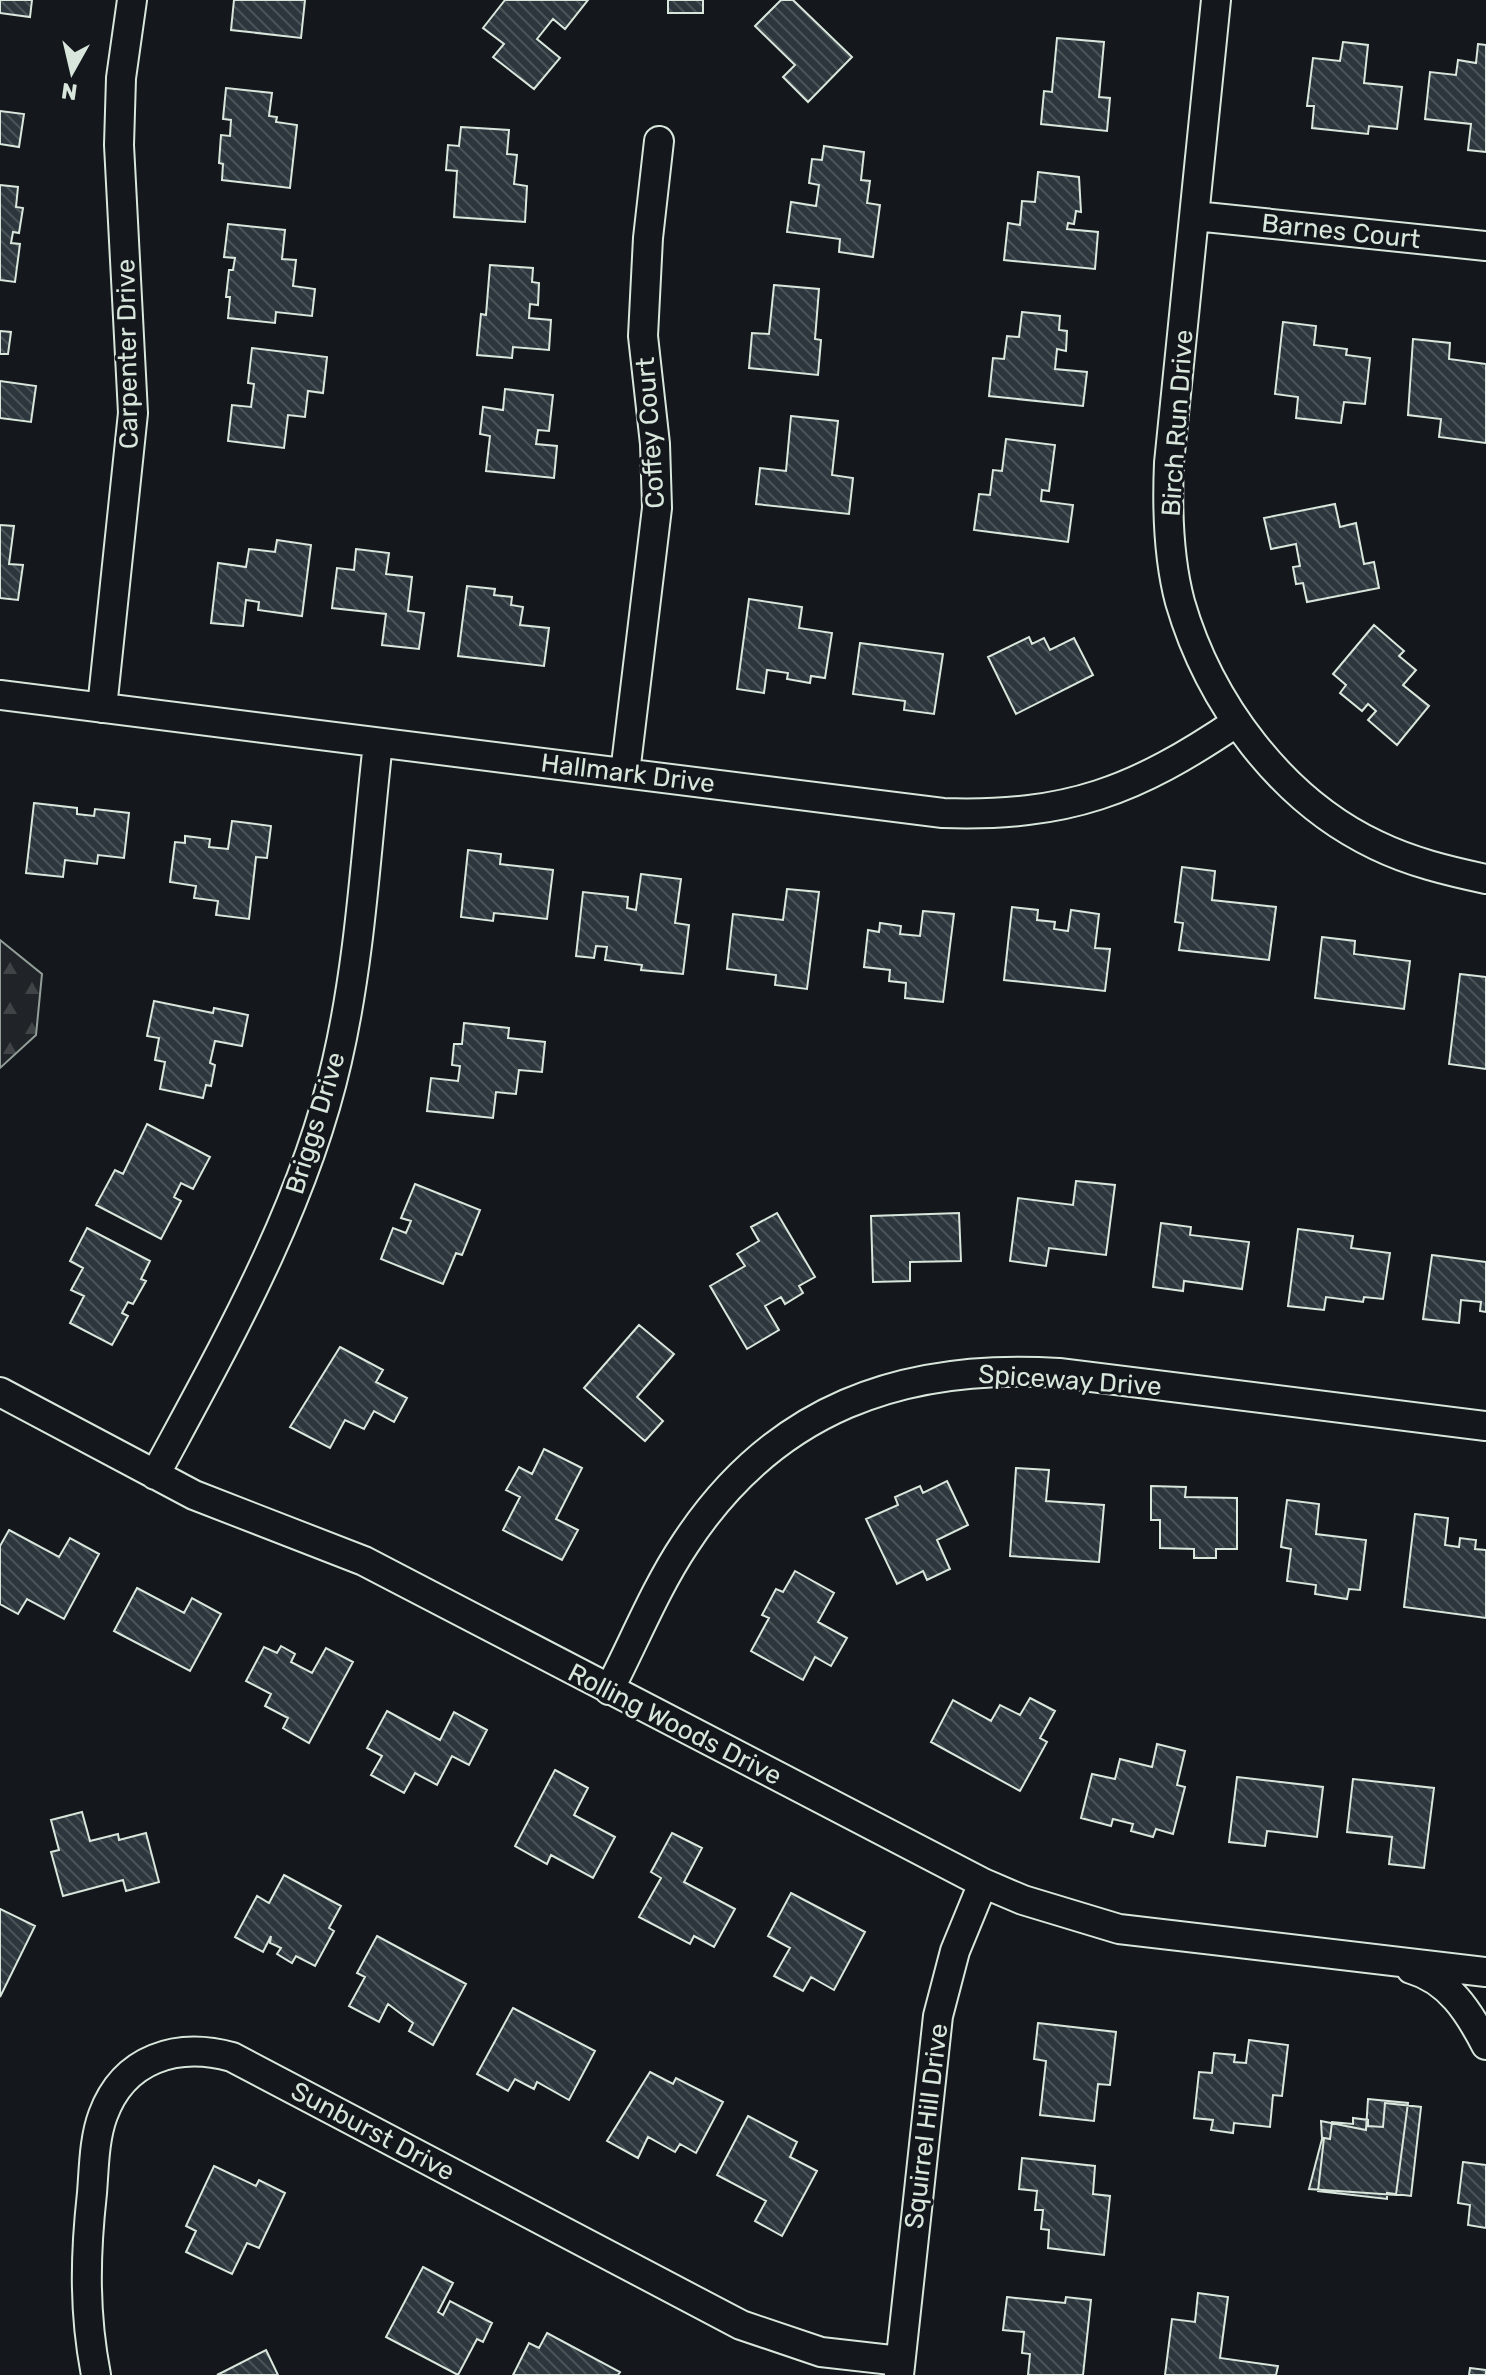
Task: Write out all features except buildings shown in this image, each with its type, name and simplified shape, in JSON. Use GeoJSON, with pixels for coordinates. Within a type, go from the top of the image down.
{"type":"FeatureCollection","features":[{"type":"Feature","properties":{"kind":"street","name":"Carpenter Drive"},"geometry":{"type":"LineString","coordinates":[[102,708],[133,413],[119,145],[121,78],[132,0]]}},
{"type":"Feature","properties":{"kind":"street","name":"Birch Run Drive"},"geometry":{"type":"LineString","coordinates":[[1216,0],[1169,463],[1169,529],[1180,601],[1203,663],[1237,722],[1271,765],[1332,820],[1410,859],[1486,879]]}},
{"type":"Feature","properties":{"kind":"street","name":"Coffey Court"},"geometry":{"type":"LineString","coordinates":[[625,773],[657,508],[655,444],[643,336],[648,238],[659,141]]}},
{"type":"Feature","properties":{"kind":"street","name":"Barnes Court"},"geometry":{"type":"LineString","coordinates":[[1195,216],[1486,246]]}},
{"type":"Feature","properties":{"kind":"street","name":"Hallmark Drive"},"geometry":{"type":"LineString","coordinates":[[0,695],[943,813],[1034,811],[1120,790],[1163,770],[1237,722]]}},
{"type":"Feature","properties":{"kind":"street","name":"Briggs Drive"},"geometry":{"type":"LineString","coordinates":[[155,1475],[275,1241],[327,1100],[347,1010],[378,743]]}},
{"type":"Feature","properties":{"kind":"street","name":"Spiceway Drive"},"geometry":{"type":"LineString","coordinates":[[609,1690],[684,1545],[728,1489],[786,1437],[815,1420],[889,1387],[999,1369],[1116,1379],[1486,1426]]}},
{"type":"Feature","properties":{"kind":"street","name":"Rolling Woods Drive"},"geometry":{"type":"LineString","coordinates":[[0,1392],[155,1475],[231,1510],[364,1561],[983,1883],[1023,1900],[1119,1929],[1486,1972]]}},
{"type":"Feature","properties":{"kind":"street","name":"Squirrel Hill Drive"},"geometry":{"type":"LineString","coordinates":[[900,2368],[938,2016],[955,1951],[983,1883]]}},
{"type":"Feature","properties":{"kind":"street","name":"Rolling Woods Drive"},"geometry":{"type":"LineString","coordinates":[[1379,1961],[1420,1972],[1447,1988],[1464,2007],[1486,2045]]}},
{"type":"Feature","properties":{"kind":"street","name":"Sunburst Drive"},"geometry":{"type":"LineString","coordinates":[[96,2375],[85,2303],[84,2269],[102,2115],[115,2090],[143,2063],[164,2054],[187,2051],[209,2051],[243,2063],[741,2325],[821,2352],[900,2368]]}},
{"type":"Feature","properties":{"kind":"green space"},"geometry":{"type":"Polygon","coordinates":[[[0,940],[42,974],[36,1035],[0,1068],[0,940]]]}}]}
